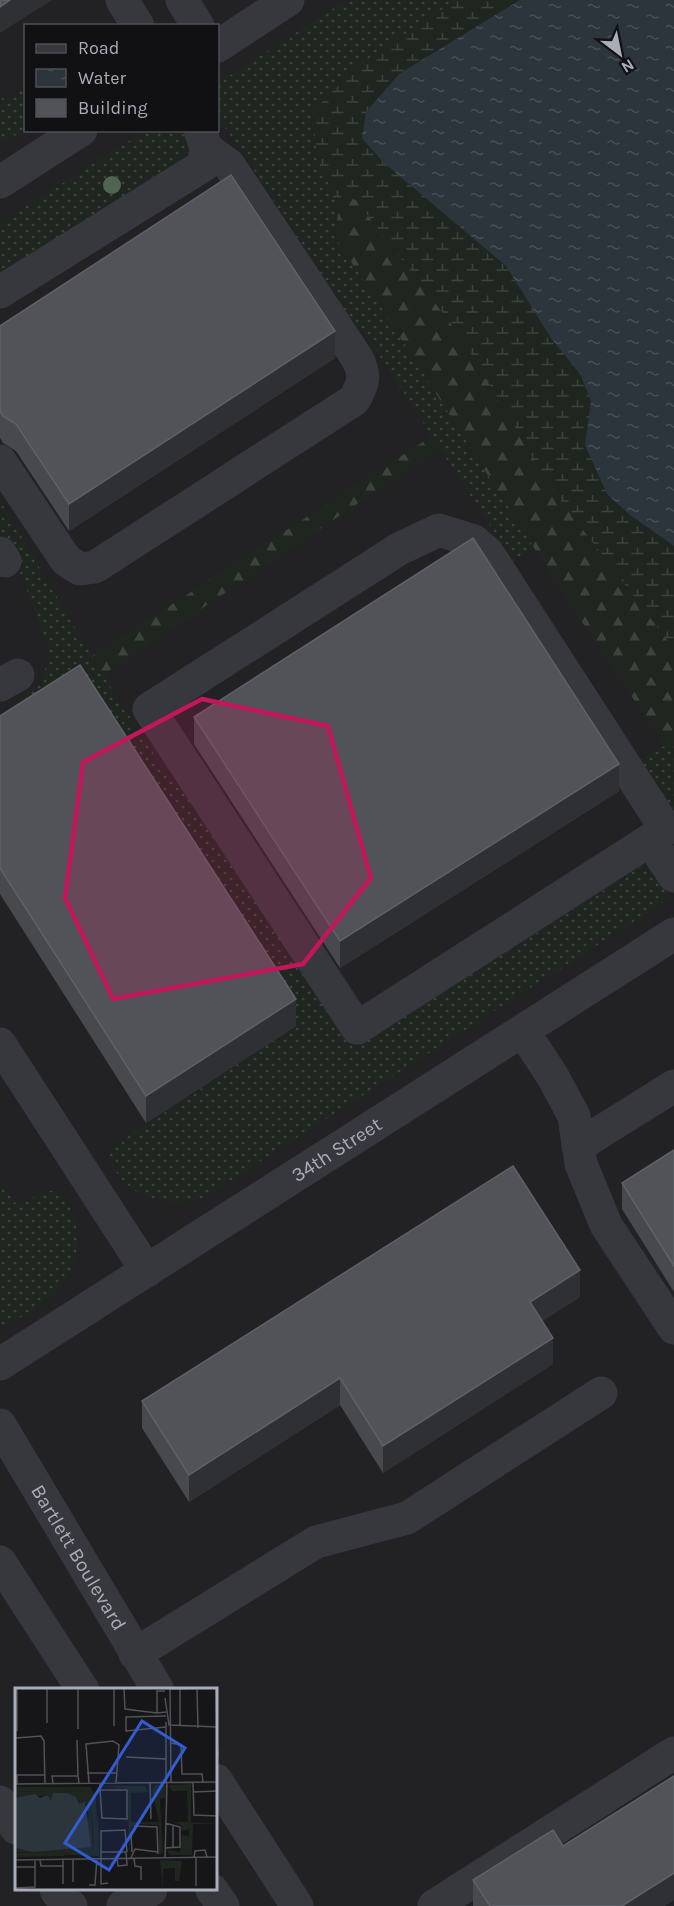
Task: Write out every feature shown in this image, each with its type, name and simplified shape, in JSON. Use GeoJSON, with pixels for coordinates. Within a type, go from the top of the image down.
{"type":"FeatureCollection","features":[{"type":"Feature","properties":{"kind":"street"},"geometry":{"type":"LineString","coordinates":[[122,0],[137,24]]}},
{"type":"Feature","properties":{"kind":"street"},"geometry":{"type":"LineString","coordinates":[[182,0],[197,24]]}},
{"type":"Feature","properties":{"kind":"street"},"geometry":{"type":"LineString","coordinates":[[219,45],[288,0]]}},
{"type":"Feature","properties":{"kind":"street"},"geometry":{"type":"LineString","coordinates":[[0,182],[78,132]]}},
{"type":"Feature","properties":{"kind":"street"},"geometry":{"type":"LineString","coordinates":[[0,292],[204,165],[203,139]]}},
{"type":"Feature","properties":{"kind":"street"},"geometry":{"type":"LineString","coordinates":[[0,461],[66,560],[80,569],[95,567],[354,399],[363,386],[364,372],[357,358],[229,165],[203,139]]}},
{"type":"Feature","properties":{"kind":"street"},"geometry":{"type":"LineString","coordinates":[[439,531],[474,541],[487,552],[666,829],[650,840],[357,1028],[148,709],[399,549],[439,531]]}},
{"type":"Feature","properties":{"kind":"street"},"geometry":{"type":"LineString","coordinates":[[650,840],[674,876]]}},
{"type":"Feature","properties":{"kind":"street","name":"34th Street"},"geometry":{"type":"LineString","coordinates":[[0,1364],[674,934]]}},
{"type":"Feature","properties":{"kind":"street"},"geometry":{"type":"LineString","coordinates":[[523,1031],[553,1077],[574,1116],[581,1164],[606,1225],[674,1328]]}},
{"type":"Feature","properties":{"kind":"street"},"geometry":{"type":"LineString","coordinates":[[0,1044],[147,1270]]}},
{"type":"Feature","properties":{"kind":"street"},"geometry":{"type":"LineString","coordinates":[[578,1146],[674,1086]]}},
{"type":"Feature","properties":{"kind":"street"},"geometry":{"type":"LineString","coordinates":[[135,1654],[316,1542],[407,1518],[601,1393]]}},
{"type":"Feature","properties":{"kind":"street","name":"Bartlett Boulevard"},"geometry":{"type":"LineString","coordinates":[[0,1425],[157,1688]]}},
{"type":"Feature","properties":{"kind":"street"},"geometry":{"type":"LineString","coordinates":[[0,1562],[82,1688]]}},
{"type":"Feature","properties":{"kind":"street"},"geometry":{"type":"LineString","coordinates":[[434,1906],[674,1753]]}},
{"type":"Feature","properties":{"kind":"street"},"geometry":{"type":"LineString","coordinates":[[218,1783],[297,1906]]}},
{"type":"Feature","properties":{"kind":"street"},"geometry":{"type":"LineString","coordinates":[[0,1802],[15,1826]]}},
{"type":"Feature","properties":{"kind":"street"},"geometry":{"type":"LineString","coordinates":[[57,1891],[64,1903],[71,1906]]}},
{"type":"Feature","properties":{"kind":"street"},"geometry":{"type":"LineString","coordinates":[[123,1906],[149,1891]]}},
{"type":"Feature","properties":{"kind":"street"},"geometry":{"type":"LineString","coordinates":[[214,1891],[223,1906]]}},
{"type":"Feature","properties":{"kind":"highlighted area"},"geometry":{"type":"Polygon","coordinates":[[[202,699],[328,726],[371,878],[303,964],[113,999],[65,898],[83,762],[202,699]]]}},
{"type":"Feature","properties":{"kind":"shaded area"},"geometry":{"type":"Polygon","coordinates":[[[0,0],[674,0],[674,1906],[0,1906],[0,0]]]}},
{"type":"Feature","properties":{"kind":"green space"},"geometry":{"type":"Polygon","coordinates":[[[347,0],[456,0],[359,65],[316,150],[338,210],[334,236],[429,378],[534,547],[513,561],[363,330],[358,333],[245,156],[219,119],[219,82],[347,0]]]}},
{"type":"Feature","properties":{"kind":"green space"},"geometry":{"type":"Polygon","coordinates":[[[456,0],[520,0],[399,74],[383,162],[506,266],[551,338],[580,374],[591,401],[589,421],[630,515],[674,546],[674,649],[552,489],[459,334],[356,200],[342,194],[338,210],[316,150],[313,111],[359,65],[456,0]]]}},
{"type":"Feature","properties":{"kind":"green space"},"geometry":{"type":"Polygon","coordinates":[[[24,88],[24,130],[0,145],[0,94],[5,101],[24,88]]]}},
{"type":"Feature","properties":{"kind":"green space"},"geometry":{"type":"Polygon","coordinates":[[[143,132],[182,132],[190,144],[188,154],[0,276],[0,223],[143,132]]]}},
{"type":"Feature","properties":{"kind":"green space"},"geometry":{"type":"Polygon","coordinates":[[[342,194],[356,200],[459,334],[552,489],[674,649],[674,745],[658,735],[616,674],[334,236],[342,194]]]}},
{"type":"Feature","properties":{"kind":"green space"},"geometry":{"type":"Polygon","coordinates":[[[432,436],[440,448],[103,675],[92,656],[432,436]]]}},
{"type":"Feature","properties":{"kind":"green space"},"geometry":{"type":"Polygon","coordinates":[[[0,501],[103,675],[172,782],[177,780],[354,1049],[642,866],[652,868],[668,885],[668,897],[661,904],[203,1198],[174,1202],[160,1201],[135,1190],[124,1182],[115,1170],[109,1157],[114,1146],[296,1026],[0,716],[43,682],[49,647],[16,562],[0,536],[0,501]]]}},
{"type":"Feature","properties":{"kind":"green space"},"geometry":{"type":"Polygon","coordinates":[[[658,735],[674,745],[674,811],[640,760],[664,746],[658,735]]]}},
{"type":"Feature","properties":{"kind":"green space"},"geometry":{"type":"Polygon","coordinates":[[[0,1180],[18,1207],[44,1191],[56,1191],[66,1201],[72,1213],[77,1242],[71,1271],[64,1283],[41,1304],[0,1330],[0,1180]]]}},
{"type":"Feature","properties":{"kind":"water"},"geometry":{"type":"Polygon","coordinates":[[[520,0],[674,0],[674,546],[630,515],[607,494],[585,445],[591,401],[580,374],[551,338],[506,266],[383,162],[362,138],[366,112],[399,74],[520,0]]]}},
{"type":"Feature","properties":{"kind":"building"},"geometry":{"type":"Polygon","coordinates":[[[0,0],[10,0],[0,7],[0,0]]]}},
{"type":"Feature","properties":{"kind":"building"},"geometry":{"type":"Polygon","coordinates":[[[231,175],[335,331],[69,504],[16,424],[3,416],[0,411],[0,326],[231,175]]]}},
{"type":"Feature","properties":{"kind":"building"},"geometry":{"type":"Polygon","coordinates":[[[473,538],[619,764],[340,941],[194,717],[473,538]]]}},
{"type":"Feature","properties":{"kind":"building"},"geometry":{"type":"Polygon","coordinates":[[[80,665],[296,999],[146,1096],[0,868],[0,716],[80,665]]]}},
{"type":"Feature","properties":{"kind":"building"},"geometry":{"type":"Polygon","coordinates":[[[674,1150],[674,1266],[622,1183],[674,1150]]]}},
{"type":"Feature","properties":{"kind":"building"},"geometry":{"type":"Polygon","coordinates":[[[513,1166],[580,1270],[530,1302],[553,1338],[383,1446],[340,1378],[189,1475],[142,1401],[513,1166]]]}},
{"type":"Feature","properties":{"kind":"building"},"geometry":{"type":"Polygon","coordinates":[[[674,1776],[674,1873],[622,1906],[490,1906],[473,1880],[553,1830],[563,1846],[674,1776]]]}}]}
